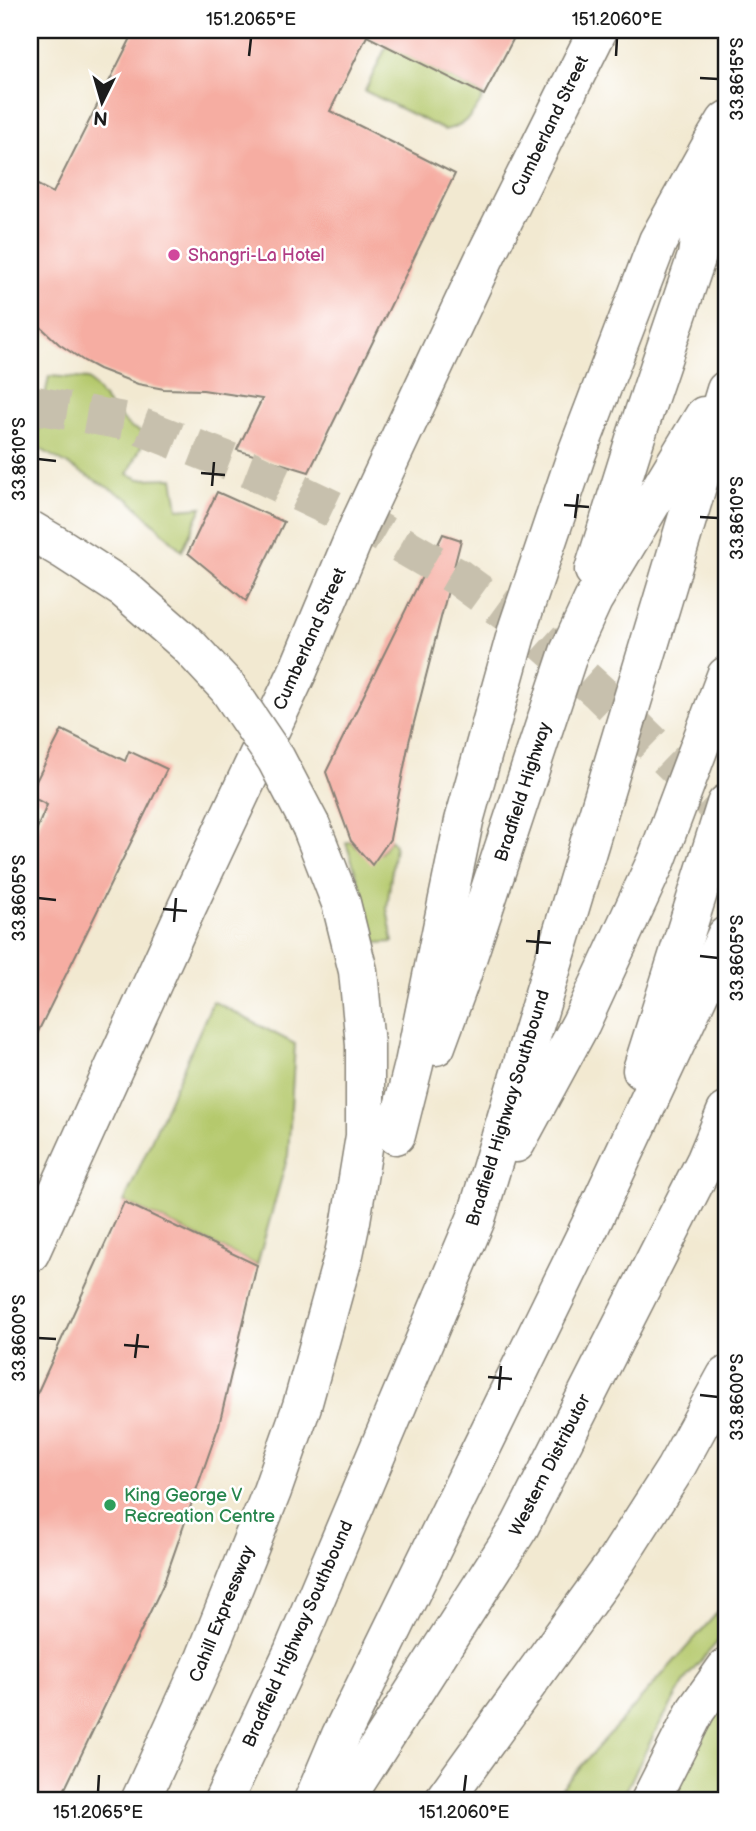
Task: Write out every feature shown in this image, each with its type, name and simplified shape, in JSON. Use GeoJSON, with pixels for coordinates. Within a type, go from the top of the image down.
{"type":"FeatureCollection","features":[{"type":"Feature","properties":{"kind":"main road","name":"Cumberland Street"},"geometry":{"type":"LineString","coordinates":[[30,1253],[187,907],[298,671],[360,523],[485,257],[598,30]]}},
{"type":"Feature","properties":{"kind":"main road"},"geometry":{"type":"LineString","coordinates":[[569,652],[636,436],[697,256],[719,132]]}},
{"type":"Feature","properties":{"kind":"main road"},"geometry":{"type":"LineString","coordinates":[[396,1135],[414,1064],[464,821],[518,627],[577,453],[658,241],[719,132]]}},
{"type":"Feature","properties":{"kind":"main road","name":"Bradfield Highway"},"geometry":{"type":"LineString","coordinates":[[351,1221],[427,1071],[454,998],[569,652],[593,600],[726,379]]}},
{"type":"Feature","properties":{"kind":"main road","name":"Bradfield Highway Southbound"},"geometry":{"type":"LineString","coordinates":[[223,1801],[293,1653],[476,1219],[726,390]]}},
{"type":"Feature","properties":{"kind":"main road"},"geometry":{"type":"LineString","coordinates":[[30,530],[124,589],[188,645],[228,688],[276,759],[311,826],[341,903],[358,971],[365,1045],[365,1136],[351,1221]]}},
{"type":"Feature","properties":{"kind":"main road"},"geometry":{"type":"LineString","coordinates":[[476,1219],[581,1023],[657,859],[726,676]]}},
{"type":"Feature","properties":{"kind":"main road"},"geometry":{"type":"LineString","coordinates":[[592,1222],[726,804]]}},
{"type":"Feature","properties":{"kind":"main road"},"geometry":{"type":"LineString","coordinates":[[313,1801],[341,1735],[592,1222],[726,936]]}},
{"type":"Feature","properties":{"kind":"main road","name":"Western Distributor"},"geometry":{"type":"LineString","coordinates":[[344,1801],[520,1526],[706,1160],[726,1112]]}},
{"type":"Feature","properties":{"kind":"main road","name":"Cahill Expressway"},"geometry":{"type":"LineString","coordinates":[[140,1801],[204,1661],[272,1491],[302,1406],[351,1221]]}},
{"type":"Feature","properties":{"kind":"main road"},"geometry":{"type":"LineString","coordinates":[[443,1801],[617,1560],[675,1469],[726,1376]]}},
{"type":"Feature","properties":{"kind":"main road"},"geometry":{"type":"LineString","coordinates":[[650,1801],[696,1710],[726,1668]]}},
{"type":"Feature","properties":{"kind":"green space"},"geometry":{"type":"Polygon","coordinates":[[[387,45],[484,95],[473,113],[464,122],[444,130],[365,91],[387,45]]]}},
{"type":"Feature","properties":{"kind":"green space"},"geometry":{"type":"Polygon","coordinates":[[[49,376],[88,379],[130,427],[147,434],[128,474],[139,479],[173,478],[178,509],[202,507],[182,551],[130,500],[35,446],[49,376]]]}},
{"type":"Feature","properties":{"kind":"green space"},"geometry":{"type":"Polygon","coordinates":[[[390,839],[395,845],[387,908],[393,942],[376,943],[346,843],[351,841],[361,852],[370,855],[381,853],[390,839]]]}},
{"type":"Feature","properties":{"kind":"green space"},"geometry":{"type":"Polygon","coordinates":[[[213,1001],[295,1044],[288,1155],[257,1265],[124,1202],[213,1001]]]}},
{"type":"Feature","properties":{"kind":"green space"},"geometry":{"type":"Polygon","coordinates":[[[726,1603],[726,1632],[688,1676],[655,1732],[621,1801],[550,1801],[726,1603]]]}},
{"type":"Feature","properties":{"kind":"green space"},"geometry":{"type":"Polygon","coordinates":[[[726,1698],[726,1801],[670,1801],[698,1746],[726,1698]]]}},
{"type":"Feature","properties":{"kind":"building","name":"Shangri-La Hotel"},"geometry":{"type":"Polygon","coordinates":[[[135,30],[518,30],[484,95],[367,36],[330,111],[455,174],[309,472],[237,450],[262,399],[138,384],[84,361],[59,344],[30,317],[30,181],[53,193],[135,30]]]}},
{"type":"Feature","properties":{"kind":"building"},"geometry":{"type":"Polygon","coordinates":[[[217,492],[284,522],[246,601],[188,553],[217,492]]]}},
{"type":"Feature","properties":{"kind":"building"},"geometry":{"type":"Polygon","coordinates":[[[443,534],[461,540],[409,742],[390,839],[372,865],[351,841],[326,772],[443,534]]]}},
{"type":"Feature","properties":{"kind":"building"},"geometry":{"type":"Polygon","coordinates":[[[62,730],[125,761],[129,751],[167,769],[30,1048],[30,845],[47,805],[30,796],[30,793],[62,730]]]}},
{"type":"Feature","properties":{"kind":"building","name":"King George V Recreation Centre"},"geometry":{"type":"Polygon","coordinates":[[[124,1202],[257,1265],[219,1425],[163,1585],[59,1801],[30,1801],[30,1409],[124,1202]]]}},
{"type":"Feature","properties":{"kind":"tunnel"},"geometry":{"type":"LineString","coordinates":[[30,404],[129,422],[249,469],[371,527],[459,578],[530,630],[600,693],[726,815]]}},
{"type":"Feature","properties":{"kind":"place","name":"Shangri-La Hotel"},"geometry":{"type":"Point","coordinates":[174,255]}},
{"type":"Feature","properties":{"kind":"place","name":"King George V Recreation Centre"},"geometry":{"type":"Point","coordinates":[110,1505]}}]}
